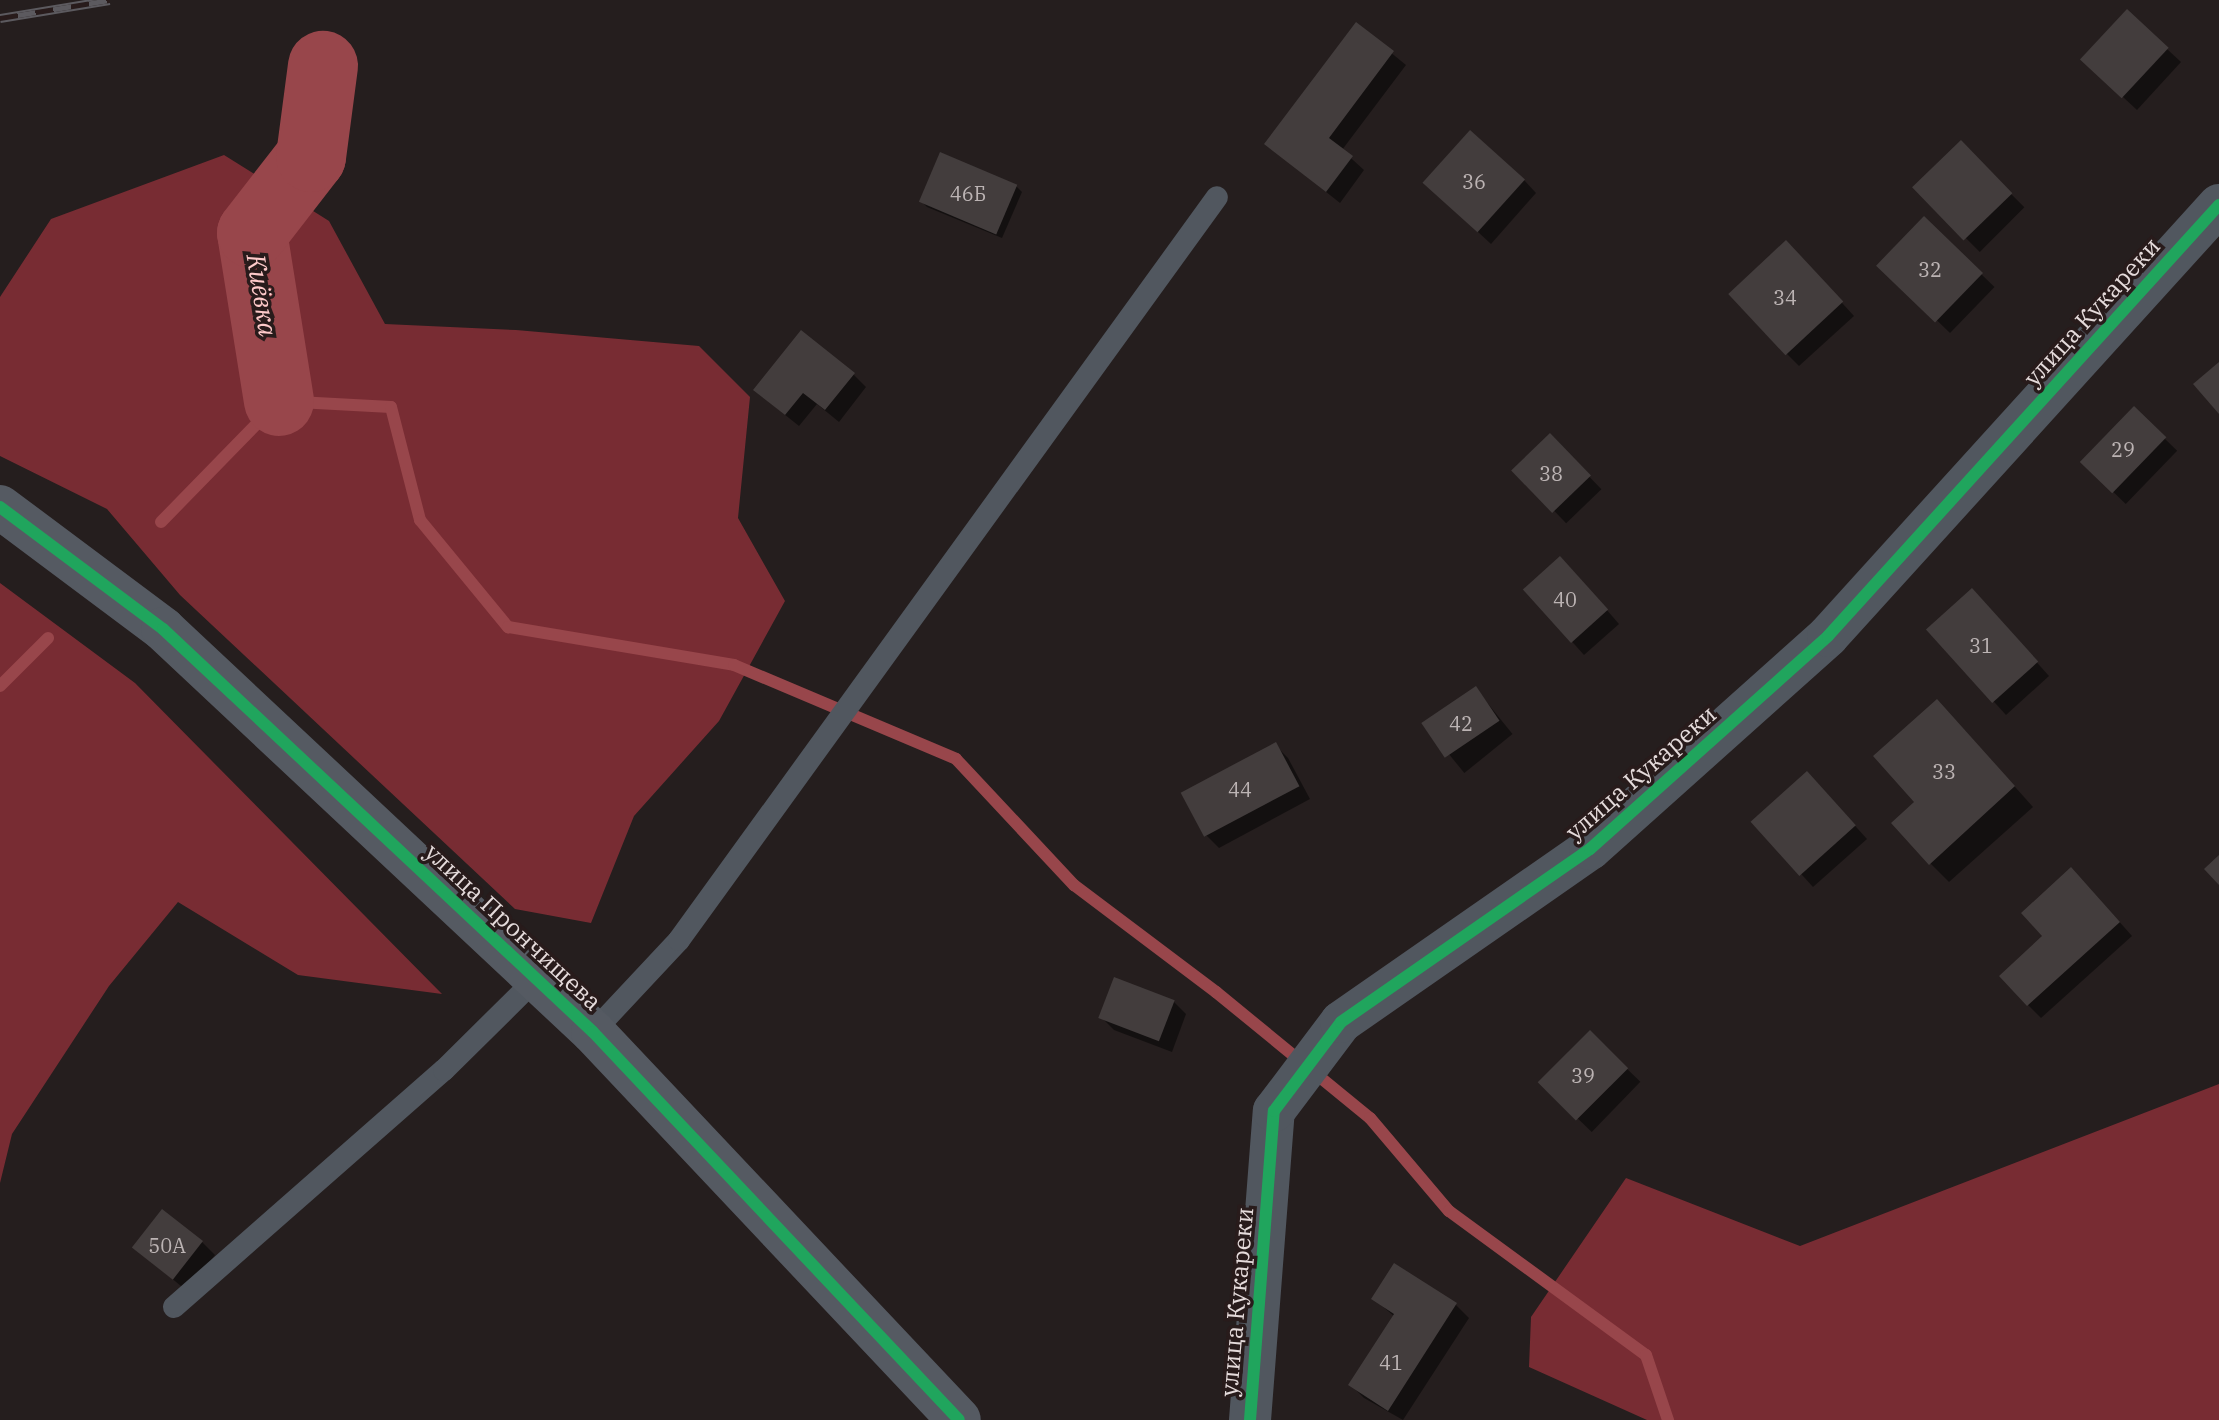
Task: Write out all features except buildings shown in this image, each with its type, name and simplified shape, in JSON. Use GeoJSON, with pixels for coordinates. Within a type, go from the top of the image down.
{"type":"FeatureCollection","features":[{"type":"Feature","properties":{"kind":"street","name":"улица Кукареки"},"geometry":{"type":"LineString","coordinates":[[1250,1420],[1274,1111],[1341,1022],[1590,849],[1828,636],[2219,205]]}},
{"type":"Feature","properties":{"kind":"street","name":"улица Прончищева"},"geometry":{"type":"LineString","coordinates":[[0,507],[163,629],[593,1032],[959,1420]]}},
{"type":"Feature","properties":{"kind":"lane"},"geometry":{"type":"LineString","coordinates":[[593,1032],[679,940],[1217,197]]}},
{"type":"Feature","properties":{"kind":"lane"},"geometry":{"type":"LineString","coordinates":[[174,1307],[444,1070],[536,979]]}},
{"type":"Feature","properties":{"kind":"shaded area"},"geometry":{"type":"Polygon","coordinates":[[[224,155],[329,221],[385,324],[516,330],[699,346],[750,397],[738,518],[785,601],[719,721],[634,816],[591,923],[515,909],[180,595],[107,509],[0,456],[0,297],[51,219],[224,155]]]}},
{"type":"Feature","properties":{"kind":"shaded area"},"geometry":{"type":"Polygon","coordinates":[[[0,583],[135,683],[442,994],[298,975],[178,902],[109,986],[12,1134],[0,1183],[0,583]]]}},
{"type":"Feature","properties":{"kind":"shaded area"},"geometry":{"type":"Polygon","coordinates":[[[2219,1084],[2219,1420],[1647,1420],[1529,1367],[1531,1317],[1626,1178],[1800,1246],[2219,1084]]]}},
{"type":"Feature","properties":{"kind":"waterway","name":"Киёвка"},"geometry":{"type":"LineString","coordinates":[[279,401],[252,233],[311,157],[323,66]]}},
{"type":"Feature","properties":{"kind":"waterway"},"geometry":{"type":"LineString","coordinates":[[161,522],[279,401],[391,407],[420,520],[508,627],[734,665],[956,759],[1074,885],[1216,992],[1370,1118],[1449,1211],[1646,1355],[1668,1420]]}},
{"type":"Feature","properties":{"kind":"waterway"},"geometry":{"type":"LineString","coordinates":[[0,686],[48,638]]}},
{"type":"Feature","properties":{"kind":"railway"},"geometry":{"type":"LineString","coordinates":[[0,18],[110,0]]}},
{"type":"Feature","properties":{"kind":"cycle path"},"geometry":{"type":"LineString","coordinates":[[1250,1420],[1274,1111],[1341,1022],[1590,849],[1828,636],[2219,205]]}},
{"type":"Feature","properties":{"kind":"cycle path"},"geometry":{"type":"LineString","coordinates":[[0,507],[163,629],[593,1032],[959,1420]]}}]}
